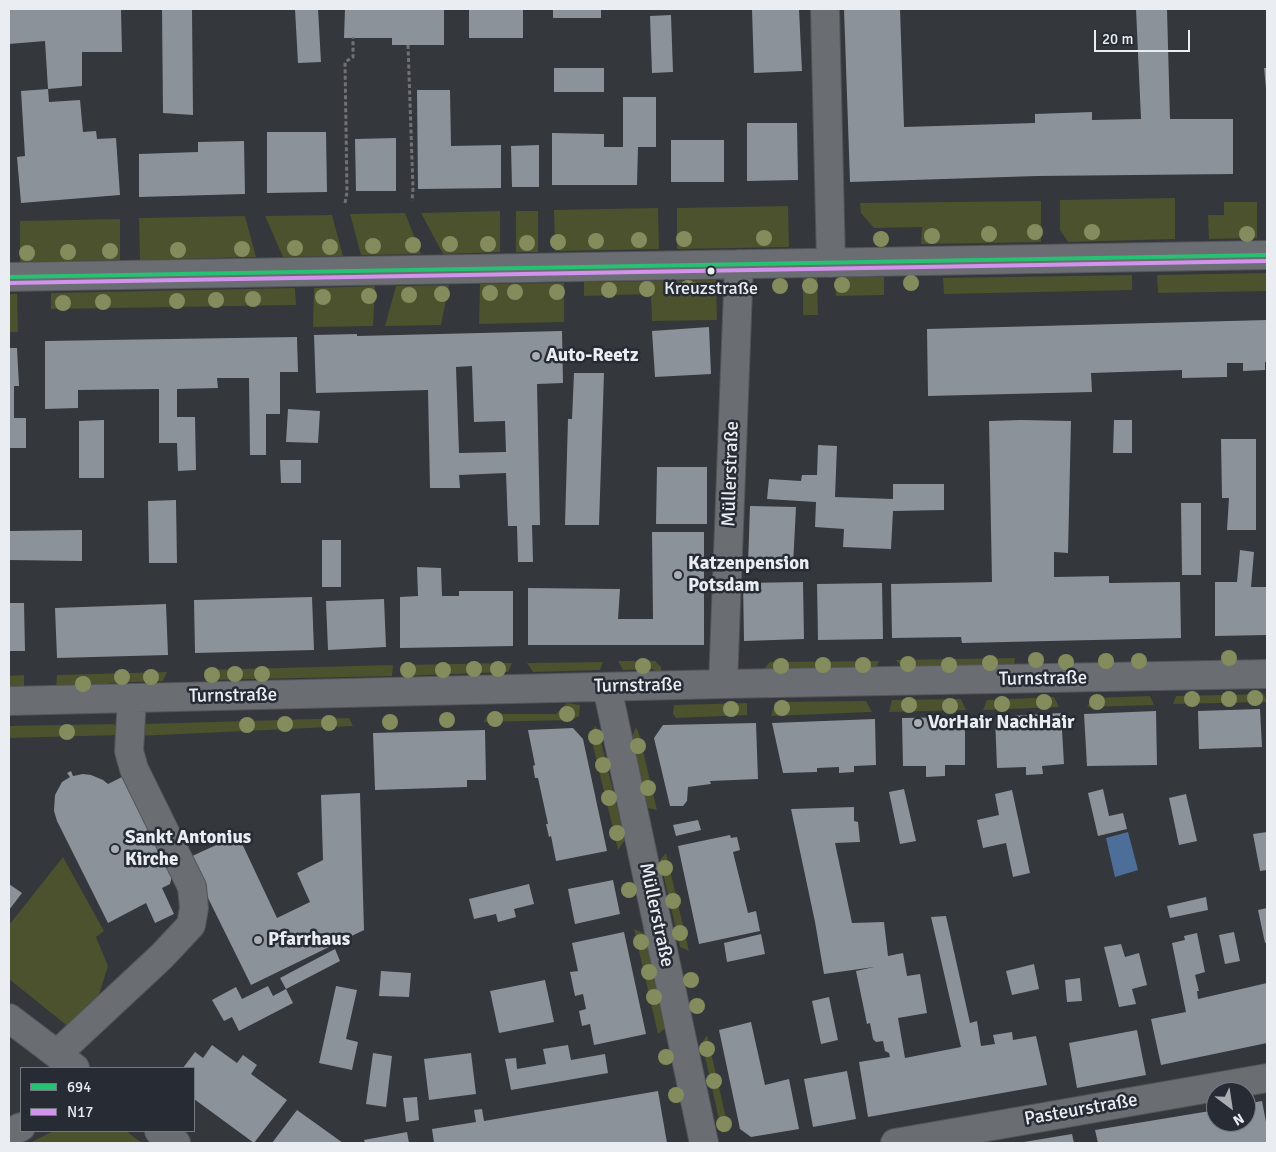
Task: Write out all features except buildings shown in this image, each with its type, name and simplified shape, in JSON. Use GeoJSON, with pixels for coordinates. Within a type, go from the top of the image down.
{"type":"FeatureCollection","features":[{"type":"Feature","properties":{"kind":"street"},"geometry":{"type":"LineString","coordinates":[[825,9],[831,262]]}},
{"type":"Feature","properties":{"kind":"street"},"geometry":{"type":"LineString","coordinates":[[9,277],[1267,256]]}},
{"type":"Feature","properties":{"kind":"street","name":"Müllerstraße"},"geometry":{"type":"LineString","coordinates":[[723,684],[739,264]]}},
{"type":"Feature","properties":{"kind":"street","name":"Turnstraße"},"geometry":{"type":"LineString","coordinates":[[9,701],[723,684],[1267,674]]}},
{"type":"Feature","properties":{"kind":"street","name":"Müllerstraße"},"geometry":{"type":"LineString","coordinates":[[607,687],[704,1143]]}},
{"type":"Feature","properties":{"kind":"street"},"geometry":{"type":"LineString","coordinates":[[9,1018],[66,1061],[191,925],[194,908],[192,887],[134,769],[129,751],[132,698]]}},
{"type":"Feature","properties":{"kind":"street","name":"Pasteurstraße"},"geometry":{"type":"LineString","coordinates":[[894,1143],[1267,1078]]}},
{"type":"Feature","properties":{"kind":"street"},"geometry":{"type":"LineString","coordinates":[[160,1132],[176,1143]]}},
{"type":"Feature","properties":{"kind":"path"},"geometry":{"type":"LineString","coordinates":[[345,203],[347,192],[344,62],[353,57],[353,38]]}},
{"type":"Feature","properties":{"kind":"path"},"geometry":{"type":"LineString","coordinates":[[408,45],[412,201]]}},
{"type":"Feature","properties":{"kind":"green space"},"geometry":{"type":"Polygon","coordinates":[[[1175,198],[1175,239],[1068,242],[1060,230],[1060,200],[1175,198]]]}},
{"type":"Feature","properties":{"kind":"green space"},"geometry":{"type":"Polygon","coordinates":[[[1041,201],[1041,242],[921,244],[922,227],[874,228],[861,213],[860,203],[1041,201]]]}},
{"type":"Feature","properties":{"kind":"green space"},"geometry":{"type":"Polygon","coordinates":[[[1224,202],[1257,202],[1257,238],[1209,239],[1208,215],[1224,215],[1224,202]]]}},
{"type":"Feature","properties":{"kind":"green space"},"geometry":{"type":"Polygon","coordinates":[[[788,206],[789,247],[677,249],[677,208],[788,206]]]}},
{"type":"Feature","properties":{"kind":"green space"},"geometry":{"type":"Polygon","coordinates":[[[658,208],[659,249],[555,251],[554,210],[658,208]]]}},
{"type":"Feature","properties":{"kind":"green space"},"geometry":{"type":"Polygon","coordinates":[[[500,211],[500,252],[443,254],[421,213],[500,211]]]}},
{"type":"Feature","properties":{"kind":"green space"},"geometry":{"type":"Polygon","coordinates":[[[516,211],[538,211],[538,252],[516,252],[516,211]]]}},
{"type":"Feature","properties":{"kind":"green space"},"geometry":{"type":"Polygon","coordinates":[[[405,213],[421,254],[361,255],[350,214],[405,213]]]}},
{"type":"Feature","properties":{"kind":"green space"},"geometry":{"type":"Polygon","coordinates":[[[332,215],[343,256],[283,257],[265,216],[332,215]]]}},
{"type":"Feature","properties":{"kind":"green space"},"geometry":{"type":"Polygon","coordinates":[[[245,216],[256,257],[140,260],[139,218],[245,216]]]}},
{"type":"Feature","properties":{"kind":"green space"},"geometry":{"type":"Polygon","coordinates":[[[120,219],[120,260],[20,262],[20,221],[120,219]]]}},
{"type":"Feature","properties":{"kind":"green space"},"geometry":{"type":"Polygon","coordinates":[[[1267,273],[1267,291],[1158,293],[1157,275],[1267,273]]]}},
{"type":"Feature","properties":{"kind":"green space"},"geometry":{"type":"Polygon","coordinates":[[[1132,275],[1132,290],[944,294],[943,278],[1132,275]]]}},
{"type":"Feature","properties":{"kind":"green space"},"geometry":{"type":"Polygon","coordinates":[[[836,277],[884,277],[884,295],[836,296],[836,277]]]}},
{"type":"Feature","properties":{"kind":"green space"},"geometry":{"type":"Polygon","coordinates":[[[803,278],[817,278],[818,315],[803,315],[803,278]]]}},
{"type":"Feature","properties":{"kind":"green space"},"geometry":{"type":"Polygon","coordinates":[[[716,280],[717,320],[652,321],[651,294],[584,296],[584,282],[716,280]]]}},
{"type":"Feature","properties":{"kind":"green space"},"geometry":{"type":"Polygon","coordinates":[[[564,283],[564,322],[479,324],[480,284],[564,283]]]}},
{"type":"Feature","properties":{"kind":"green space"},"geometry":{"type":"Polygon","coordinates":[[[449,285],[441,325],[385,326],[396,286],[449,285]]]}},
{"type":"Feature","properties":{"kind":"green space"},"geometry":{"type":"Polygon","coordinates":[[[375,286],[373,326],[313,327],[314,288],[375,286]]]}},
{"type":"Feature","properties":{"kind":"green space"},"geometry":{"type":"Polygon","coordinates":[[[295,288],[296,305],[51,309],[51,293],[295,288]]]}},
{"type":"Feature","properties":{"kind":"green space"},"geometry":{"type":"Polygon","coordinates":[[[9,294],[17,294],[18,332],[9,332],[9,294]]]}},
{"type":"Feature","properties":{"kind":"green space"},"geometry":{"type":"Polygon","coordinates":[[[1015,658],[1014,667],[903,669],[896,660],[1015,658]]]}},
{"type":"Feature","properties":{"kind":"green space"},"geometry":{"type":"Polygon","coordinates":[[[618,661],[655,661],[661,667],[661,678],[653,669],[623,670],[618,661]]]}},
{"type":"Feature","properties":{"kind":"green space"},"geometry":{"type":"Polygon","coordinates":[[[879,661],[876,669],[762,671],[770,662],[879,661]]]}},
{"type":"Feature","properties":{"kind":"green space"},"geometry":{"type":"Polygon","coordinates":[[[603,662],[600,670],[533,672],[527,663],[603,662]]]}},
{"type":"Feature","properties":{"kind":"green space"},"geometry":{"type":"Polygon","coordinates":[[[512,663],[508,672],[402,676],[401,665],[512,663]]]}},
{"type":"Feature","properties":{"kind":"green space"},"geometry":{"type":"Polygon","coordinates":[[[393,665],[392,676],[209,680],[204,670],[393,665]]]}},
{"type":"Feature","properties":{"kind":"green space"},"geometry":{"type":"Polygon","coordinates":[[[167,672],[163,681],[109,683],[102,693],[56,687],[57,675],[167,672]]]}},
{"type":"Feature","properties":{"kind":"green space"},"geometry":{"type":"Polygon","coordinates":[[[24,675],[24,691],[9,695],[9,676],[24,675]]]}},
{"type":"Feature","properties":{"kind":"green space"},"geometry":{"type":"Polygon","coordinates":[[[1264,694],[1267,702],[1173,704],[1176,696],[1264,694]]]}},
{"type":"Feature","properties":{"kind":"green space"},"geometry":{"type":"Polygon","coordinates":[[[1150,696],[1154,705],[1087,707],[1092,698],[1150,696]]]}},
{"type":"Feature","properties":{"kind":"green space"},"geometry":{"type":"Polygon","coordinates":[[[1054,697],[1059,707],[983,710],[987,700],[1054,697]]]}},
{"type":"Feature","properties":{"kind":"green space"},"geometry":{"type":"Polygon","coordinates":[[[961,699],[966,710],[889,712],[892,700],[961,699]]]}},
{"type":"Feature","properties":{"kind":"green space"},"geometry":{"type":"Polygon","coordinates":[[[866,701],[872,712],[771,716],[775,702],[866,701]]]}},
{"type":"Feature","properties":{"kind":"green space"},"geometry":{"type":"Polygon","coordinates":[[[567,703],[580,705],[579,716],[572,720],[484,722],[488,714],[556,714],[567,703]]]}},
{"type":"Feature","properties":{"kind":"green space"},"geometry":{"type":"Polygon","coordinates":[[[747,703],[747,715],[676,718],[673,714],[674,705],[747,703]]]}},
{"type":"Feature","properties":{"kind":"green space"},"geometry":{"type":"Polygon","coordinates":[[[349,718],[353,726],[137,736],[144,724],[349,718]]]}},
{"type":"Feature","properties":{"kind":"green space"},"geometry":{"type":"Polygon","coordinates":[[[114,724],[121,735],[9,738],[9,726],[114,724]]]}},
{"type":"Feature","properties":{"kind":"green space"},"geometry":{"type":"Polygon","coordinates":[[[595,725],[599,733],[625,840],[618,850],[591,737],[595,725]]]}},
{"type":"Feature","properties":{"kind":"green space"},"geometry":{"type":"Polygon","coordinates":[[[636,727],[657,810],[648,808],[633,746],[633,734],[636,727]]]}},
{"type":"Feature","properties":{"kind":"green space"},"geometry":{"type":"Polygon","coordinates":[[[666,853],[689,951],[680,947],[660,860],[666,853]]]}},
{"type":"Feature","properties":{"kind":"green space"},"geometry":{"type":"Polygon","coordinates":[[[63,857],[104,931],[96,937],[108,966],[96,1004],[70,1028],[9,979],[9,925],[63,857]]]}},
{"type":"Feature","properties":{"kind":"green space"},"geometry":{"type":"Polygon","coordinates":[[[634,929],[646,934],[667,1027],[658,1034],[634,929]]]}},
{"type":"Feature","properties":{"kind":"green space"},"geometry":{"type":"Polygon","coordinates":[[[707,1035],[729,1131],[722,1133],[702,1043],[707,1035]]]}},
{"type":"Feature","properties":{"kind":"green space"},"geometry":{"type":"Polygon","coordinates":[[[51,1132],[127,1132],[142,1143],[30,1143],[51,1132]]]}},
{"type":"Feature","properties":{"kind":"water"},"geometry":{"type":"Polygon","coordinates":[[[1128,832],[1138,870],[1115,877],[1106,838],[1128,832]]]}},
{"type":"Feature","properties":{"kind":"transit line","name":"694"},"geometry":{"type":"LineString","coordinates":[[9,277],[1267,255]]}},
{"type":"Feature","properties":{"kind":"transit line","name":"N17"},"geometry":{"type":"LineString","coordinates":[[9,283],[1267,261]]}},
{"type":"Feature","properties":{"kind":"place","name":"Kreuzstraße"},"geometry":{"type":"Point","coordinates":[711,271]}},
{"type":"Feature","properties":{"kind":"place","name":"Auto-Reetz"},"geometry":{"type":"Point","coordinates":[536,356]}},
{"type":"Feature","properties":{"kind":"place","name":"Katzenpension Potsdam"},"geometry":{"type":"Point","coordinates":[678,575]}},
{"type":"Feature","properties":{"kind":"place","name":"VorHair NachHair"},"geometry":{"type":"Point","coordinates":[918,723]}},
{"type":"Feature","properties":{"kind":"place","name":"Sankt Antonius Kirche"},"geometry":{"type":"Point","coordinates":[115,849]}},
{"type":"Feature","properties":{"kind":"place","name":"Pfarrhaus"},"geometry":{"type":"Point","coordinates":[258,940]}}]}
